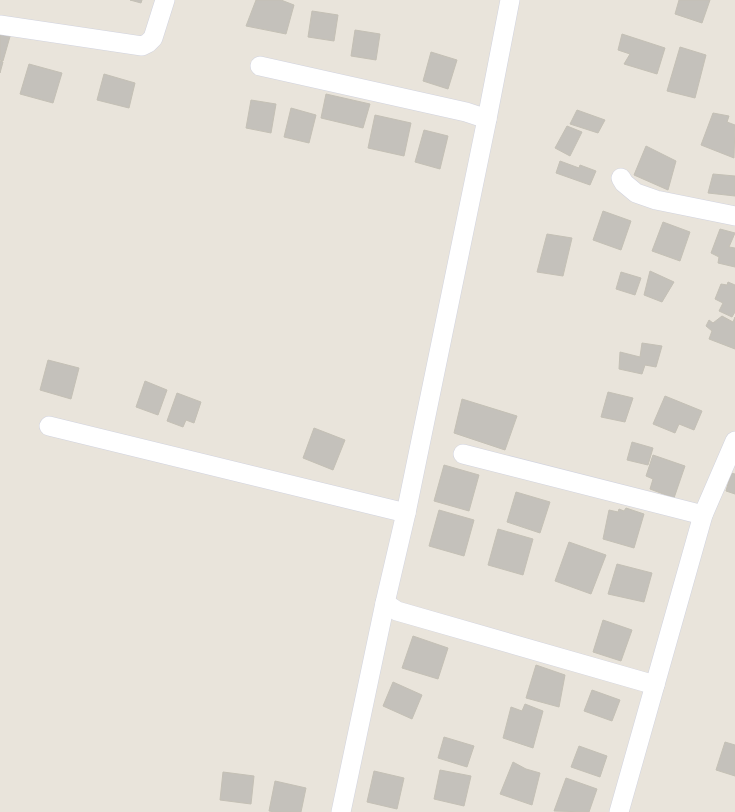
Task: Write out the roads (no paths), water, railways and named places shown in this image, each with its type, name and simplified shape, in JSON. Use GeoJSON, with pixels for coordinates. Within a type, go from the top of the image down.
{"type":"FeatureCollection","features":[{"type":"Feature","properties":{"kind":"street"},"geometry":{"type":"LineString","coordinates":[[0,25],[142,46],[153,38],[165,0]]}},
{"type":"Feature","properties":{"kind":"street"},"geometry":{"type":"LineString","coordinates":[[341,812],[406,513],[510,0]]}},
{"type":"Feature","properties":{"kind":"street"},"geometry":{"type":"LineString","coordinates":[[260,66],[466,112],[487,119]]}},
{"type":"Feature","properties":{"kind":"street"},"geometry":{"type":"LineString","coordinates":[[621,178],[624,183],[636,193],[656,200],[735,216]]}},
{"type":"Feature","properties":{"kind":"street"},"geometry":{"type":"LineString","coordinates":[[49,426],[406,513]]}},
{"type":"Feature","properties":{"kind":"street"},"geometry":{"type":"LineString","coordinates":[[619,812],[703,515],[735,441]]}},
{"type":"Feature","properties":{"kind":"street"},"geometry":{"type":"LineString","coordinates":[[463,454],[703,515]]}},
{"type":"Feature","properties":{"kind":"street"},"geometry":{"type":"LineString","coordinates":[[386,603],[397,611],[655,685]]}}]}
